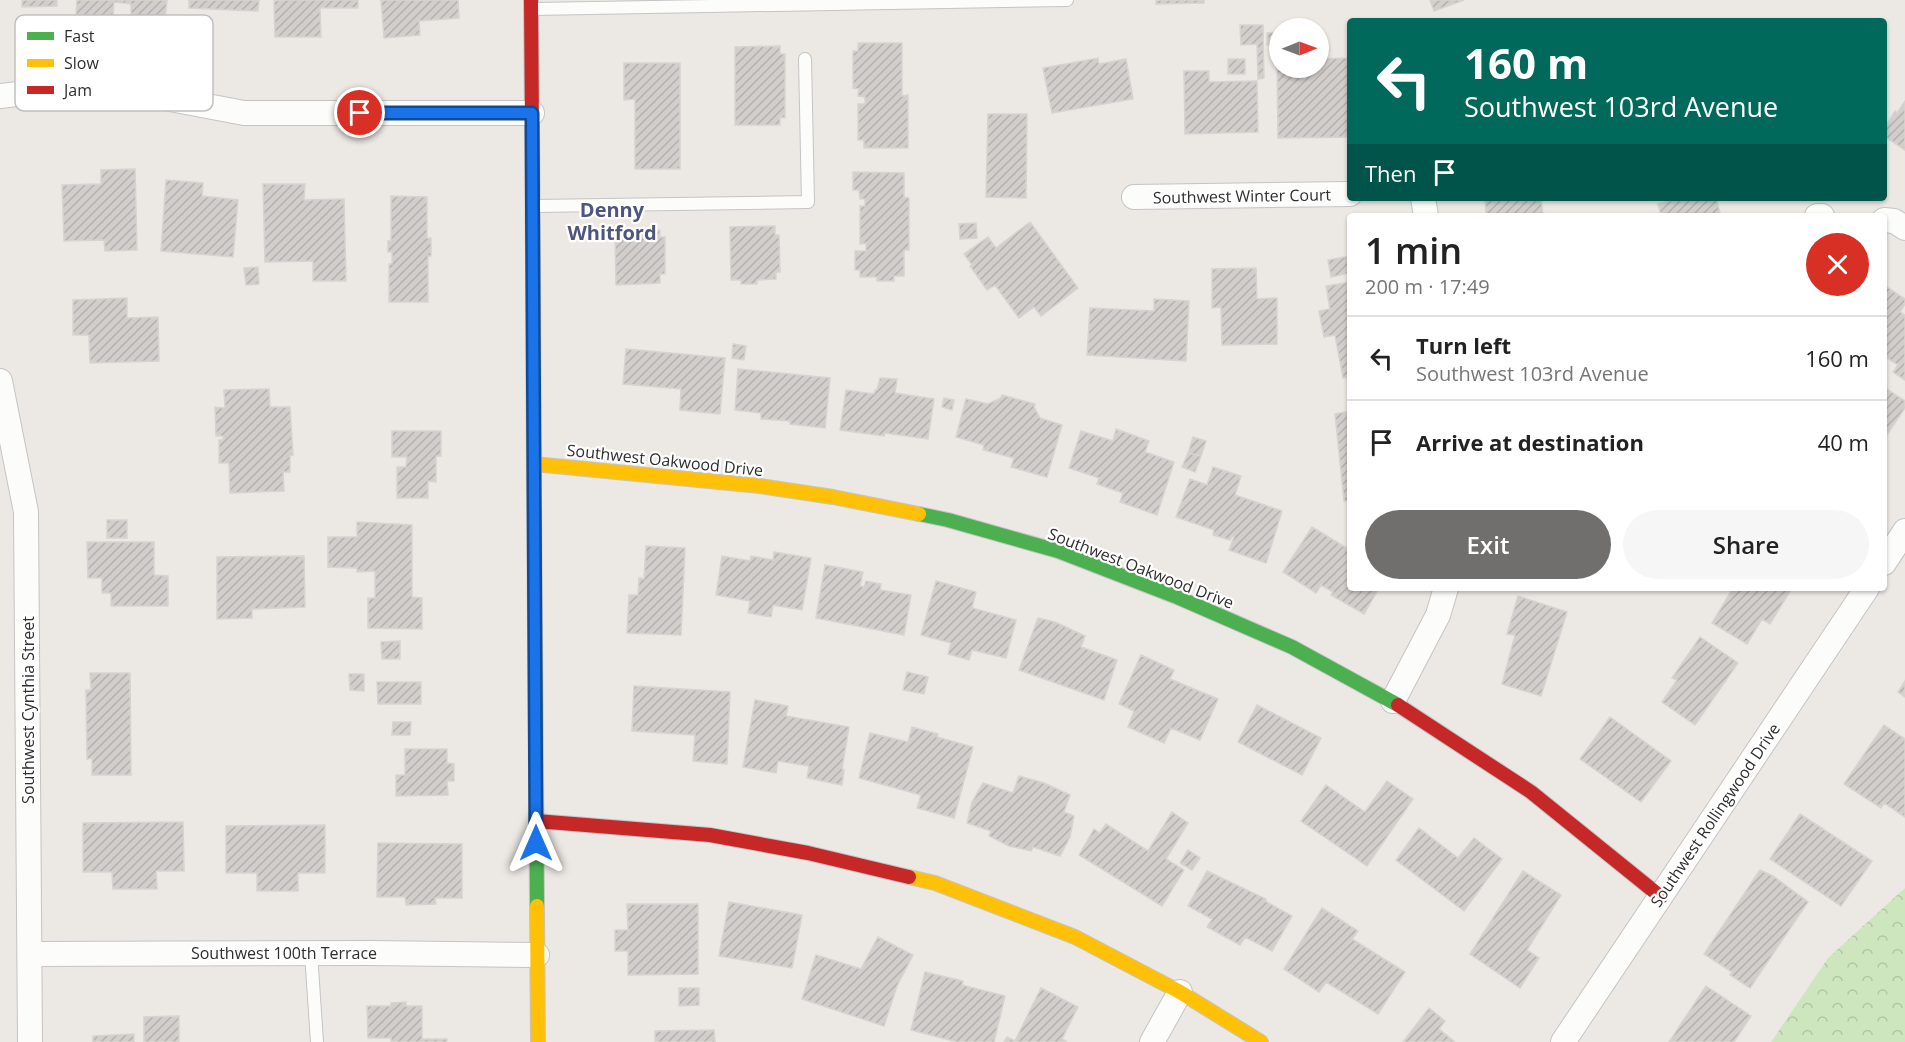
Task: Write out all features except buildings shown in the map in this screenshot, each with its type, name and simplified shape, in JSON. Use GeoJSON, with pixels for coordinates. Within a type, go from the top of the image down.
{"type":"FeatureCollection","features":[{"type":"Feature","properties":{"kind":"street"},"geometry":{"type":"LineString","coordinates":[[532,5],[538,1042]]}},
{"type":"Feature","properties":{"kind":"street"},"geometry":{"type":"LineString","coordinates":[[0,96],[15,94]]}},
{"type":"Feature","properties":{"kind":"street"},"geometry":{"type":"LineString","coordinates":[[213,107],[244,113],[532,113]]}},
{"type":"Feature","properties":{"kind":"street","name":"Southwest Winter Court"},"geometry":{"type":"LineString","coordinates":[[1134,197],[1347,194]]}},
{"type":"Feature","properties":{"kind":"street"},"geometry":{"type":"LineString","coordinates":[[1887,220],[1905,228]]}},
{"type":"Feature","properties":{"kind":"street","name":"Southwest Cynthia Street"},"geometry":{"type":"LineString","coordinates":[[0,381],[26,512],[30,1042]]}},
{"type":"Feature","properties":{"kind":"street","name":"Southwest Oakwood Drive"},"geometry":{"type":"LineString","coordinates":[[534,464],[760,486],[833,497],[959,524],[1058,551],[1177,597],[1292,647],[1393,701],[1531,792],[1661,897]]}},
{"type":"Feature","properties":{"kind":"street"},"geometry":{"type":"LineString","coordinates":[[1887,558],[1905,531]]}},
{"type":"Feature","properties":{"kind":"street"},"geometry":{"type":"LineString","coordinates":[[1393,701],[1438,615],[1445,591]]}},
{"type":"Feature","properties":{"kind":"street","name":"Southwest Rollingwood Drive"},"geometry":{"type":"LineString","coordinates":[[1563,1042],[1865,591]]}},
{"type":"Feature","properties":{"kind":"street"},"geometry":{"type":"LineString","coordinates":[[536,820],[710,835],[808,853],[935,883],[1075,937],[1179,992],[1261,1042]]}},
{"type":"Feature","properties":{"kind":"street","name":"Southwest 100th Terrace"},"geometry":{"type":"LineString","coordinates":[[30,954],[537,955]]}},
{"type":"Feature","properties":{"kind":"street"},"geometry":{"type":"LineString","coordinates":[[1152,1042],[1179,992]]}},
{"type":"Feature","properties":{"kind":"lane"},"geometry":{"type":"LineString","coordinates":[[532,5],[1067,0]]}},
{"type":"Feature","properties":{"kind":"lane"},"geometry":{"type":"LineString","coordinates":[[533,206],[808,202],[806,59]]}},
{"type":"Feature","properties":{"kind":"lane"},"geometry":{"type":"LineString","coordinates":[[311,953],[317,1042]]}},
{"type":"Feature","properties":{"kind":"green space"},"geometry":{"type":"Polygon","coordinates":[[[1905,888],[1905,1042],[1771,1042],[1828,958],[1905,888]]]}},
{"type":"Feature","properties":{"kind":"traffic: fast"},"geometry":{"type":"LineString","coordinates":[[534,498],[537,906]]}},
{"type":"Feature","properties":{"kind":"traffic: fast"},"geometry":{"type":"LineString","coordinates":[[919,514],[1058,551],[1177,597],[1292,647],[1398,705]]}},
{"type":"Feature","properties":{"kind":"traffic: slow"},"geometry":{"type":"LineString","coordinates":[[533,257],[534,498]]}},
{"type":"Feature","properties":{"kind":"traffic: slow"},"geometry":{"type":"LineString","coordinates":[[534,464],[760,486],[833,497],[919,514]]}},
{"type":"Feature","properties":{"kind":"traffic: slow"},"geometry":{"type":"LineString","coordinates":[[909,877],[935,883],[1075,937],[1180,992],[1261,1042]]}},
{"type":"Feature","properties":{"kind":"traffic: slow"},"geometry":{"type":"LineString","coordinates":[[537,906],[538,1042]]}},
{"type":"Feature","properties":{"kind":"traffic: jam"},"geometry":{"type":"LineString","coordinates":[[531,0],[533,257]]}},
{"type":"Feature","properties":{"kind":"traffic: jam"},"geometry":{"type":"LineString","coordinates":[[1398,705],[1531,792],[1661,897]]}},
{"type":"Feature","properties":{"kind":"traffic: jam"},"geometry":{"type":"LineString","coordinates":[[536,821],[710,835],[808,853],[909,877]]}},
{"type":"Feature","properties":{"kind":"district","name":"Denny Whitford"},"geometry":{"type":"Point","coordinates":[612,222]}},
{"type":"Feature","properties":{"kind":"route"},"geometry":{"type":"LineString","coordinates":[[360,113],[532,113],[536,843]]}}]}
